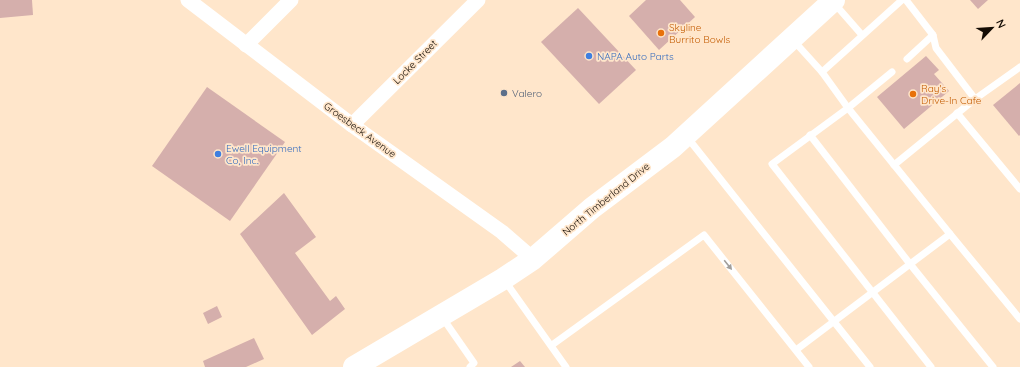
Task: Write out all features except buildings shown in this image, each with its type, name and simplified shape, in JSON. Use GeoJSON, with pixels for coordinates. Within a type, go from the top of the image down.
{"type":"FeatureCollection","features":[{"type":"Feature","properties":{"kind":"main road","name":"North Timberland Drive"},"geometry":{"type":"LineString","coordinates":[[366,362],[441,315],[503,279],[533,259],[592,208],[673,146],[833,1]]}},
{"type":"Feature","properties":{"kind":"street","name":"Groesbeck Avenue"},"geometry":{"type":"LineString","coordinates":[[188,0],[352,125],[502,232],[533,259]]}},
{"type":"Feature","properties":{"kind":"street"},"geometry":{"type":"LineString","coordinates":[[246,45],[291,0]]}},
{"type":"Feature","properties":{"kind":"street","name":"Locke Street"},"geometry":{"type":"LineString","coordinates":[[352,125],[478,0]]}},
{"type":"Feature","properties":{"kind":"lane"},"geometry":{"type":"LineString","coordinates":[[822,72],[902,0]]}},
{"type":"Feature","properties":{"kind":"lane"},"geometry":{"type":"LineString","coordinates":[[906,0],[933,35],[936,48],[975,99]]}},
{"type":"Feature","properties":{"kind":"lane"},"geometry":{"type":"LineString","coordinates":[[833,1],[862,35]]}},
{"type":"Feature","properties":{"kind":"lane"},"geometry":{"type":"LineString","coordinates":[[907,59],[933,35]]}},
{"type":"Feature","properties":{"kind":"lane"},"geometry":{"type":"LineString","coordinates":[[792,39],[822,72],[848,108],[1020,319]]}},
{"type":"Feature","properties":{"kind":"lane"},"geometry":{"type":"LineString","coordinates":[[894,165],[975,99],[1020,67]]}},
{"type":"Feature","properties":{"kind":"lane"},"geometry":{"type":"LineString","coordinates":[[892,72],[848,108],[772,164],[931,367]]}},
{"type":"Feature","properties":{"kind":"lane"},"geometry":{"type":"LineString","coordinates":[[957,113],[1020,189]]}},
{"type":"Feature","properties":{"kind":"lane"},"geometry":{"type":"LineString","coordinates":[[685,135],[870,367]]}},
{"type":"Feature","properties":{"kind":"lane"},"geometry":{"type":"LineString","coordinates":[[810,135],[910,264],[993,367]]}},
{"type":"Feature","properties":{"kind":"lane"},"geometry":{"type":"LineString","coordinates":[[796,350],[950,234]]}},
{"type":"Feature","properties":{"kind":"lane"},"geometry":{"type":"LineString","coordinates":[[552,346],[704,235],[809,367]]}},
{"type":"Feature","properties":{"kind":"lane"},"geometry":{"type":"LineString","coordinates":[[503,279],[566,367]]}},
{"type":"Feature","properties":{"kind":"lane"},"geometry":{"type":"LineString","coordinates":[[441,315],[474,363],[470,367]]}},
{"type":"Feature","properties":{"kind":"place","name":"Skyline Burrito Bowls"},"geometry":{"type":"Point","coordinates":[661,33]}},
{"type":"Feature","properties":{"kind":"place","name":"NAPA Auto Parts"},"geometry":{"type":"Point","coordinates":[589,56]}},
{"type":"Feature","properties":{"kind":"place","name":"Valero"},"geometry":{"type":"Point","coordinates":[504,93]}},
{"type":"Feature","properties":{"kind":"place","name":"Ray's Drive-In Cafe"},"geometry":{"type":"Point","coordinates":[913,94]}},
{"type":"Feature","properties":{"kind":"place","name":"Ewell Equipment Co, Inc."},"geometry":{"type":"Point","coordinates":[218,154]}}]}
